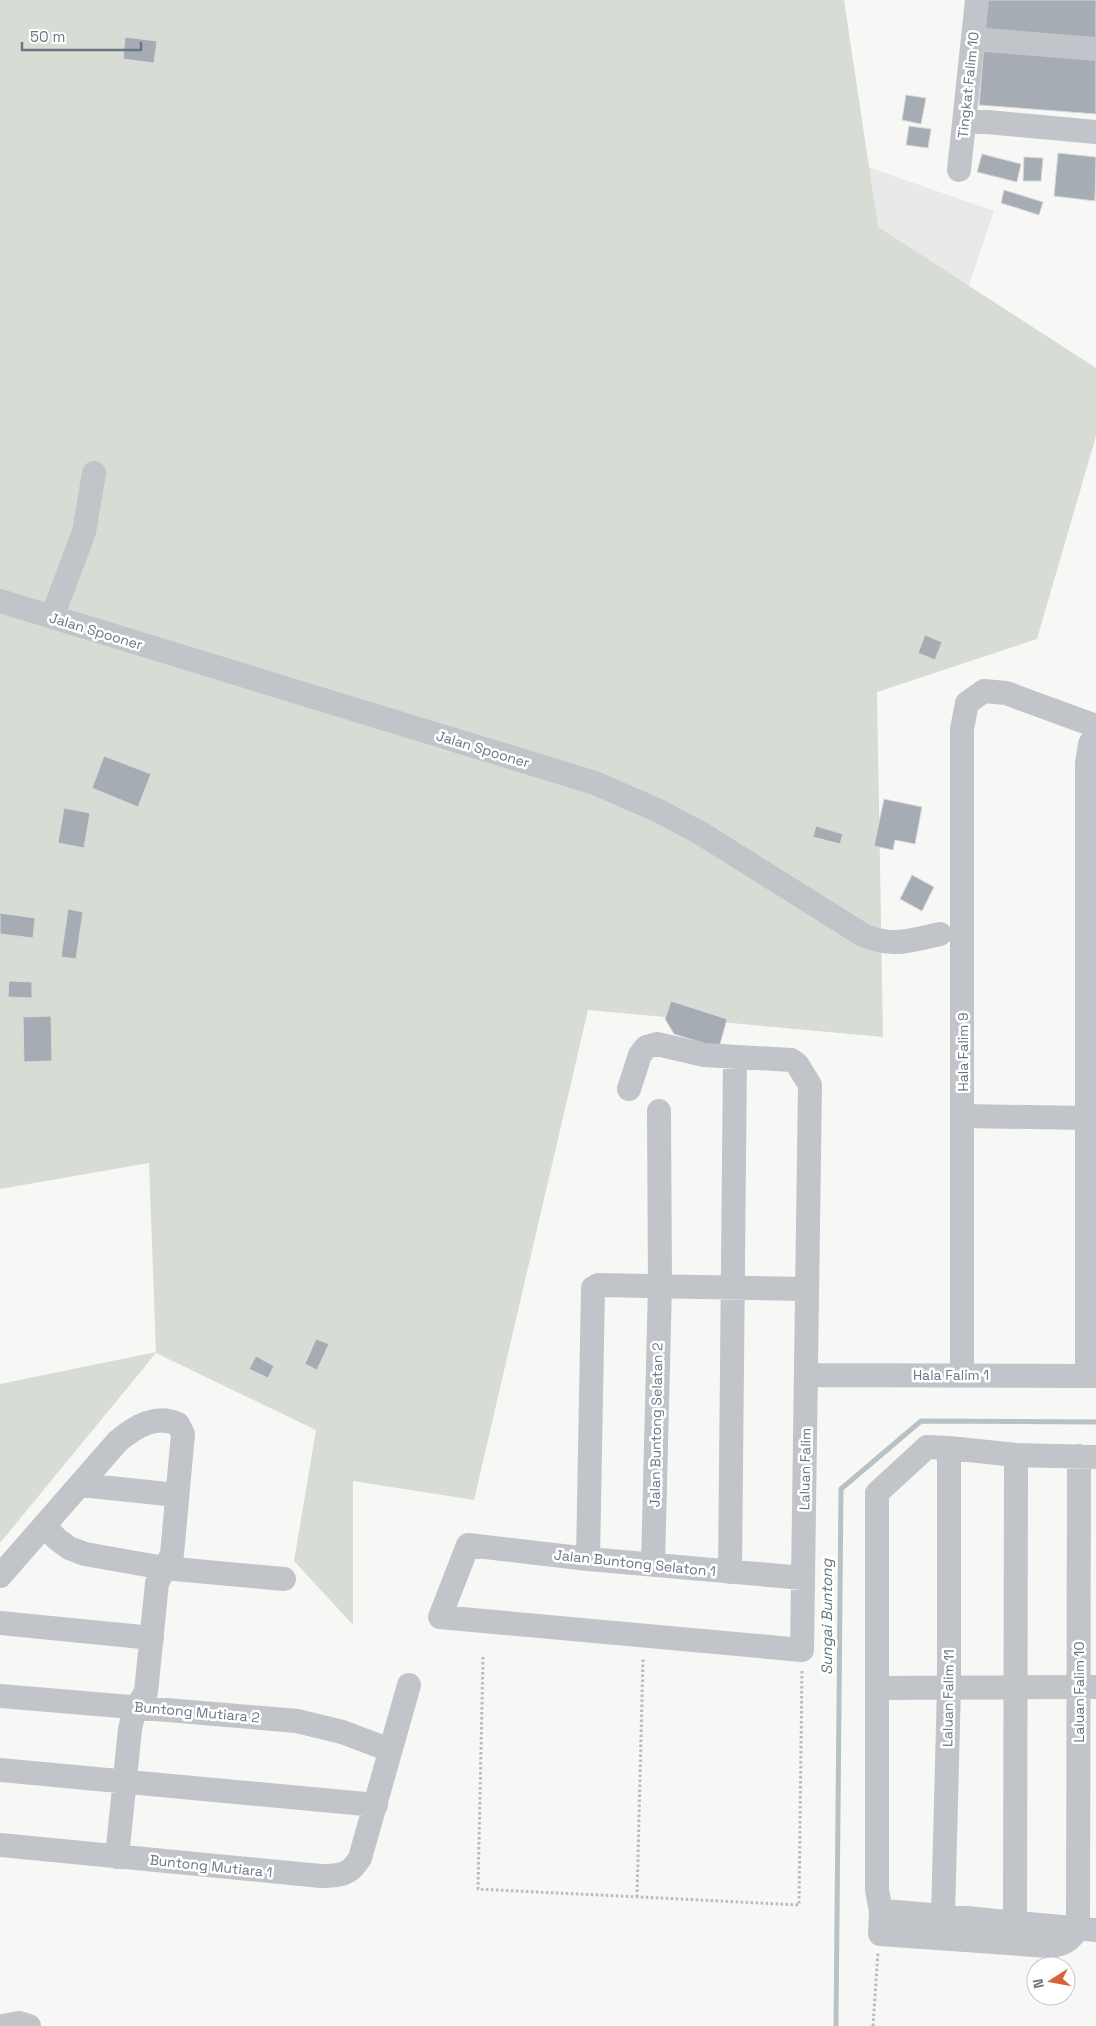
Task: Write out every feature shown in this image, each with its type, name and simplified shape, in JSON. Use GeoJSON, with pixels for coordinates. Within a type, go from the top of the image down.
{"type":"FeatureCollection","features":[{"type":"Feature","properties":{"kind":"street","name":"Tingkat Falim 10"},"geometry":{"type":"LineString","coordinates":[[959,170],[977,0]]}},
{"type":"Feature","properties":{"kind":"street"},"geometry":{"type":"LineString","coordinates":[[973,39],[1096,49]]}},
{"type":"Feature","properties":{"kind":"street"},"geometry":{"type":"LineString","coordinates":[[965,120],[1096,132]]}},
{"type":"Feature","properties":{"kind":"street"},"geometry":{"type":"LineString","coordinates":[[52,617],[84,532],[94,472]]}},
{"type":"Feature","properties":{"kind":"street","name":"Jalan Spooner"},"geometry":{"type":"LineString","coordinates":[[0,601],[595,784],[659,810],[702,834],[863,935],[879,942],[894,943],[940,934]]}},
{"type":"Feature","properties":{"kind":"street","name":"Hala Falim 9"},"geometry":{"type":"LineString","coordinates":[[962,1375],[962,729],[967,703],[984,691],[1006,693],[1096,726]]}},
{"type":"Feature","properties":{"kind":"street"},"geometry":{"type":"LineString","coordinates":[[1091,1376],[1091,1152],[1086,1118],[1091,987],[1088,763],[1090,744],[1096,734]]}},
{"type":"Feature","properties":{"kind":"street","name":"Laluan Falim"},"geometry":{"type":"LineString","coordinates":[[629,1089],[640,1055],[646,1047],[657,1044],[704,1055],[791,1060],[797,1064],[810,1085],[802,1650]]}},
{"type":"Feature","properties":{"kind":"street"},"geometry":{"type":"LineString","coordinates":[[730,1572],[735,1057]]}},
{"type":"Feature","properties":{"kind":"street","name":"Jalan Buntong Selatan 2"},"geometry":{"type":"LineString","coordinates":[[653,1564],[660,1286],[659,1110]]}},
{"type":"Feature","properties":{"kind":"street"},"geometry":{"type":"LineString","coordinates":[[963,1116],[1086,1118]]}},
{"type":"Feature","properties":{"kind":"street"},"geometry":{"type":"LineString","coordinates":[[588,1559],[593,1288],[598,1285],[807,1289]]}},
{"type":"Feature","properties":{"kind":"street","name":"Hala Falim 1"},"geometry":{"type":"LineString","coordinates":[[806,1375],[1091,1376]]}},
{"type":"Feature","properties":{"kind":"street"},"geometry":{"type":"LineString","coordinates":[[0,1576],[118,1441],[132,1429],[144,1423],[170,1421],[178,1424],[183,1434],[172,1554],[157,1584],[146,1692],[132,1719],[130,1729],[117,1857]]}},
{"type":"Feature","properties":{"kind":"street"},"geometry":{"type":"LineString","coordinates":[[880,1922],[877,1890],[877,1493],[926,1447],[1016,1455],[1087,1456]]}},
{"type":"Feature","properties":{"kind":"street","name":"Laluan Falim 11"},"geometry":{"type":"LineString","coordinates":[[943,1916],[948,1687],[949,1448]]}},
{"type":"Feature","properties":{"kind":"street"},"geometry":{"type":"LineString","coordinates":[[1015,1923],[1016,1455]]}},
{"type":"Feature","properties":{"kind":"street","name":"Laluan Falim 10"},"geometry":{"type":"LineString","coordinates":[[1087,1456],[1087,1929]]}},
{"type":"Feature","properties":{"kind":"street"},"geometry":{"type":"LineString","coordinates":[[80,1485],[178,1495]]}},
{"type":"Feature","properties":{"kind":"street"},"geometry":{"type":"LineString","coordinates":[[45,1526],[57,1539],[70,1548],[85,1554],[164,1568],[284,1580]]}},
{"type":"Feature","properties":{"kind":"street","name":"Jalan Buntong Selaton 1"},"geometry":{"type":"LineString","coordinates":[[802,1650],[440,1617],[468,1545],[588,1559],[803,1578]]}},
{"type":"Feature","properties":{"kind":"street"},"geometry":{"type":"LineString","coordinates":[[0,1623],[152,1638]]}},
{"type":"Feature","properties":{"kind":"street","name":"Buntong Mutiara 1"},"geometry":{"type":"LineString","coordinates":[[0,1845],[321,1876],[336,1876],[347,1873],[354,1868],[360,1858],[408,1685]]}},
{"type":"Feature","properties":{"kind":"street"},"geometry":{"type":"LineString","coordinates":[[877,1688],[1087,1687]]}},
{"type":"Feature","properties":{"kind":"street","name":"Buntong Mutiara 2"},"geometry":{"type":"LineString","coordinates":[[0,1696],[297,1721],[342,1732],[390,1750]]}},
{"type":"Feature","properties":{"kind":"street"},"geometry":{"type":"LineString","coordinates":[[0,1770],[376,1805]]}},
{"type":"Feature","properties":{"kind":"street"},"geometry":{"type":"LineString","coordinates":[[880,1922],[943,1916],[1087,1929]]}},
{"type":"Feature","properties":{"kind":"street"},"geometry":{"type":"LineString","coordinates":[[880,1922],[1050,1946],[1061,1945],[1087,1929]]}},
{"type":"Feature","properties":{"kind":"street"},"geometry":{"type":"LineString","coordinates":[[2,2026],[20,2023],[30,2026]]}},
{"type":"Feature","properties":{"kind":"path"},"geometry":{"type":"LineString","coordinates":[[483,1657],[478,1889],[799,1905],[802,1650]]}},
{"type":"Feature","properties":{"kind":"path"},"geometry":{"type":"LineString","coordinates":[[637,1897],[643,1659]]}},
{"type":"Feature","properties":{"kind":"path"},"geometry":{"type":"LineString","coordinates":[[873,2026],[880,1922]]}},
{"type":"Feature","properties":{"kind":"shaded area"},"geometry":{"type":"Polygon","coordinates":[[[0,0],[844,0],[878,227],[1096,368],[1096,436],[1037,639],[877,692],[883,1037],[588,1010],[474,1500],[353,1481],[353,1625],[294,1561],[316,1430],[156,1353],[0,1543],[0,1384],[156,1352],[149,1163],[0,1189],[0,0]]]}},
{"type":"Feature","properties":{"kind":"shaded area"},"geometry":{"type":"Polygon","coordinates":[[[745,124],[994,211],[965,297],[745,124]]]}},
{"type":"Feature","properties":{"kind":"building"},"geometry":{"type":"Polygon","coordinates":[[[986,0],[1096,0],[1096,42],[981,31],[986,0]]]}},
{"type":"Feature","properties":{"kind":"building"},"geometry":{"type":"Polygon","coordinates":[[[125,37],[157,41],[154,63],[123,59],[125,37]]]}},
{"type":"Feature","properties":{"kind":"building"},"geometry":{"type":"Polygon","coordinates":[[[984,44],[1096,53],[1096,114],[979,105],[984,44]]]}},
{"type":"Feature","properties":{"kind":"building"},"geometry":{"type":"Polygon","coordinates":[[[906,95],[926,98],[921,124],[902,120],[906,95]]]}},
{"type":"Feature","properties":{"kind":"building"},"geometry":{"type":"Polygon","coordinates":[[[909,126],[931,129],[928,148],[906,145],[909,126]]]}},
{"type":"Feature","properties":{"kind":"building"},"geometry":{"type":"Polygon","coordinates":[[[1058,153],[1096,157],[1095,201],[1054,196],[1058,153]]]}},
{"type":"Feature","properties":{"kind":"building"},"geometry":{"type":"Polygon","coordinates":[[[982,154],[1021,164],[1017,182],[977,172],[982,154]]]}},
{"type":"Feature","properties":{"kind":"building"},"geometry":{"type":"Polygon","coordinates":[[[1024,157],[1043,158],[1041,181],[1023,181],[1024,157]]]}},
{"type":"Feature","properties":{"kind":"building"},"geometry":{"type":"Polygon","coordinates":[[[1004,190],[1043,202],[1039,215],[1001,203],[1004,190]]]}},
{"type":"Feature","properties":{"kind":"building"},"geometry":{"type":"Polygon","coordinates":[[[925,635],[942,642],[935,660],[918,653],[925,635]]]}},
{"type":"Feature","properties":{"kind":"building"},"geometry":{"type":"Polygon","coordinates":[[[104,756],[151,774],[138,807],[92,788],[104,756]]]}},
{"type":"Feature","properties":{"kind":"building"},"geometry":{"type":"Polygon","coordinates":[[[884,799],[922,807],[915,844],[895,840],[893,850],[874,846],[884,799]]]}},
{"type":"Feature","properties":{"kind":"building"},"geometry":{"type":"Polygon","coordinates":[[[64,808],[90,813],[84,848],[58,843],[64,808]]]}},
{"type":"Feature","properties":{"kind":"building"},"geometry":{"type":"Polygon","coordinates":[[[816,826],[843,834],[840,844],[813,837],[816,826]]]}},
{"type":"Feature","properties":{"kind":"building"},"geometry":{"type":"Polygon","coordinates":[[[912,875],[934,887],[922,911],[900,899],[912,875]]]}},
{"type":"Feature","properties":{"kind":"building"},"geometry":{"type":"Polygon","coordinates":[[[68,909],[83,912],[76,959],[61,957],[68,909]]]}},
{"type":"Feature","properties":{"kind":"building"},"geometry":{"type":"Polygon","coordinates":[[[0,913],[35,918],[33,938],[0,934],[0,913]]]}},
{"type":"Feature","properties":{"kind":"building"},"geometry":{"type":"Polygon","coordinates":[[[9,981],[32,982],[32,998],[8,997],[9,981]]]}},
{"type":"Feature","properties":{"kind":"building"},"geometry":{"type":"Polygon","coordinates":[[[671,1001],[727,1019],[719,1048],[674,1034],[665,1019],[671,1001]]]}},
{"type":"Feature","properties":{"kind":"building"},"geometry":{"type":"Polygon","coordinates":[[[51,1016],[52,1061],[24,1062],[23,1017],[51,1016]]]}},
{"type":"Feature","properties":{"kind":"building"},"geometry":{"type":"Polygon","coordinates":[[[316,1339],[329,1344],[317,1370],[305,1364],[316,1339]]]}},
{"type":"Feature","properties":{"kind":"building"},"geometry":{"type":"Polygon","coordinates":[[[256,1356],[274,1366],[268,1378],[249,1369],[256,1356]]]}},
{"type":"Feature","properties":{"kind":"waterway","name":"Sungai Buntong"},"geometry":{"type":"LineString","coordinates":[[836,2026],[841,1489],[921,1421],[1096,1422]]}}]}
